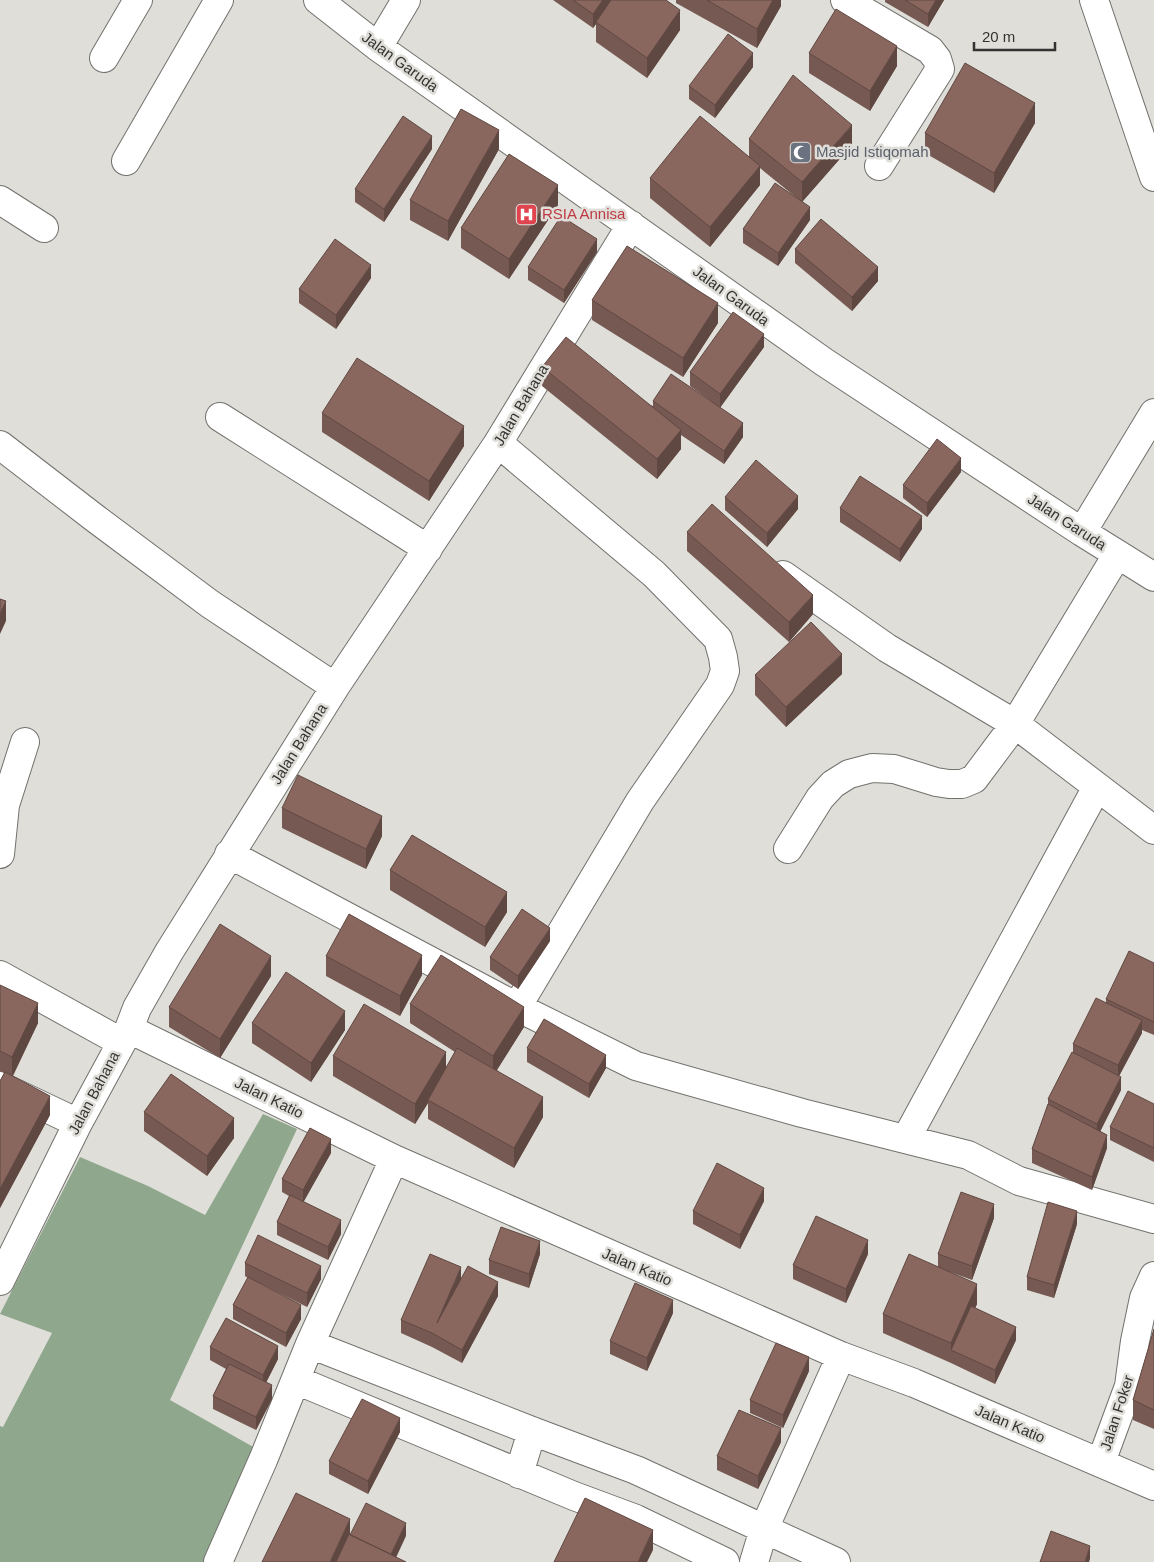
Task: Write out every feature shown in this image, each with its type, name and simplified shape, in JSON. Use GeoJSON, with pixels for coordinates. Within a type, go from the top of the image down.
{"type":"FeatureCollection","features":[{"type":"Feature","properties":{"kind":"street"},"geometry":{"type":"LineString","coordinates":[[104,58],[138,0]]}},
{"type":"Feature","properties":{"kind":"street"},"geometry":{"type":"LineString","coordinates":[[126,161],[219,0]]}},
{"type":"Feature","properties":{"kind":"street","name":"Jalan Garuda"},"geometry":{"type":"LineString","coordinates":[[318,0],[378,47],[824,362],[1154,578]]}},
{"type":"Feature","properties":{"kind":"street"},"geometry":{"type":"LineString","coordinates":[[378,47],[406,0]]}},
{"type":"Feature","properties":{"kind":"street"},"geometry":{"type":"LineString","coordinates":[[845,0],[930,50],[937,59],[940,70],[880,166]]}},
{"type":"Feature","properties":{"kind":"street"},"geometry":{"type":"LineString","coordinates":[[1094,0],[1154,176]]}},
{"type":"Feature","properties":{"kind":"street"},"geometry":{"type":"LineString","coordinates":[[0,200],[44,228]]}},
{"type":"Feature","properties":{"kind":"street","name":"Jalan Bahana"},"geometry":{"type":"LineString","coordinates":[[0,1281],[78,1123],[155,976],[229,854],[335,687],[498,443],[631,225]]}},
{"type":"Feature","properties":{"kind":"street"},"geometry":{"type":"LineString","coordinates":[[1082,532],[1154,414]]}},
{"type":"Feature","properties":{"kind":"street"},"geometry":{"type":"LineString","coordinates":[[220,417],[428,549]]}},
{"type":"Feature","properties":{"kind":"street"},"geometry":{"type":"LineString","coordinates":[[498,443],[654,574],[718,639],[725,671],[720,686],[640,801],[518,1007]]}},
{"type":"Feature","properties":{"kind":"street"},"geometry":{"type":"LineString","coordinates":[[0,445],[210,604],[335,687]]}},
{"type":"Feature","properties":{"kind":"street"},"geometry":{"type":"LineString","coordinates":[[788,849],[820,798],[833,784],[849,774],[872,768],[894,769],[936,782],[962,784],[974,779],[1015,724],[1117,555]]}},
{"type":"Feature","properties":{"kind":"street"},"geometry":{"type":"LineString","coordinates":[[765,562],[887,648],[1015,724],[1154,830]]}},
{"type":"Feature","properties":{"kind":"street"},"geometry":{"type":"LineString","coordinates":[[0,854],[5,805],[24,742]]}},
{"type":"Feature","properties":{"kind":"street"},"geometry":{"type":"LineString","coordinates":[[906,1139],[1097,787]]}},
{"type":"Feature","properties":{"kind":"street"},"geometry":{"type":"LineString","coordinates":[[229,854],[518,1007],[636,1066],[802,1113],[968,1156],[1019,1181],[1154,1219]]}},
{"type":"Feature","properties":{"kind":"street","name":"Jalan Katio"},"geometry":{"type":"LineString","coordinates":[[0,975],[394,1159],[841,1356],[914,1383],[1154,1486]]}},
{"type":"Feature","properties":{"kind":"street"},"geometry":{"type":"LineString","coordinates":[[0,1086],[78,1123]]}},
{"type":"Feature","properties":{"kind":"street"},"geometry":{"type":"LineString","coordinates":[[218,1562],[263,1460],[310,1344],[394,1159]]}},
{"type":"Feature","properties":{"kind":"street","name":"Jalan Foker"},"geometry":{"type":"LineString","coordinates":[[1101,1462],[1129,1386],[1135,1341],[1144,1298],[1154,1276]]}},
{"type":"Feature","properties":{"kind":"street"},"geometry":{"type":"LineString","coordinates":[[310,1344],[636,1470],[836,1562]]}},
{"type":"Feature","properties":{"kind":"street"},"geometry":{"type":"LineString","coordinates":[[754,1562],[764,1529],[841,1356]]}},
{"type":"Feature","properties":{"kind":"street"},"geometry":{"type":"LineString","coordinates":[[296,1380],[519,1474],[636,1519],[725,1562]]}},
{"type":"Feature","properties":{"kind":"street"},"geometry":{"type":"LineString","coordinates":[[519,1474],[532,1431]]}},
{"type":"Feature","properties":{"kind":"green space"},"geometry":{"type":"Polygon","coordinates":[[[263,1114],[297,1129],[170,1400],[266,1454],[218,1562],[0,1562],[0,1426],[3,1427],[52,1333],[0,1314],[80,1157],[148,1186],[205,1215],[263,1114]]]}},
{"type":"Feature","properties":{"kind":"building"},"geometry":{"type":"Polygon","coordinates":[[[573,0],[603,0],[593,14],[573,0]]]}},
{"type":"Feature","properties":{"kind":"building"},"geometry":{"type":"Polygon","coordinates":[[[611,0],[666,0],[680,10],[647,58],[596,22],[611,0]]]}},
{"type":"Feature","properties":{"kind":"building"},"geometry":{"type":"Polygon","coordinates":[[[707,0],[773,0],[757,29],[707,0]]]}},
{"type":"Feature","properties":{"kind":"building"},"geometry":{"type":"Polygon","coordinates":[[[905,0],[936,0],[928,14],[905,0]]]}},
{"type":"Feature","properties":{"kind":"building"},"geometry":{"type":"Polygon","coordinates":[[[836,9],[897,46],[870,91],[809,53],[836,9]]]}},
{"type":"Feature","properties":{"kind":"building"},"geometry":{"type":"Polygon","coordinates":[[[728,34],[753,53],[715,105],[689,86],[728,34]]]}},
{"type":"Feature","properties":{"kind":"building"},"geometry":{"type":"Polygon","coordinates":[[[965,63],[1035,103],[994,173],[925,133],[965,63]]]}},
{"type":"Feature","properties":{"kind":"building","name":"Masjid Istiqomah"},"geometry":{"type":"Polygon","coordinates":[[[793,75],[852,125],[802,182],[749,139],[793,75]]]}},
{"type":"Feature","properties":{"kind":"building"},"geometry":{"type":"Polygon","coordinates":[[[461,109],[499,130],[448,221],[410,200],[461,109]]]}},
{"type":"Feature","properties":{"kind":"building"},"geometry":{"type":"Polygon","coordinates":[[[403,116],[432,136],[384,209],[355,189],[403,116]]]}},
{"type":"Feature","properties":{"kind":"building"},"geometry":{"type":"Polygon","coordinates":[[[700,116],[760,166],[710,227],[650,178],[700,116]]]}},
{"type":"Feature","properties":{"kind":"building"},"geometry":{"type":"Polygon","coordinates":[[[509,154],[558,185],[509,259],[461,228],[509,154]]]}},
{"type":"Feature","properties":{"kind":"building"},"geometry":{"type":"Polygon","coordinates":[[[775,183],[810,207],[778,253],[743,229],[775,183]]]}},
{"type":"Feature","properties":{"kind":"building"},"geometry":{"type":"Polygon","coordinates":[[[561,216],[597,239],[564,290],[528,267],[561,216]]]}},
{"type":"Feature","properties":{"kind":"building"},"geometry":{"type":"Polygon","coordinates":[[[821,219],[878,267],[852,297],[795,249],[821,219]]]}},
{"type":"Feature","properties":{"kind":"building"},"geometry":{"type":"Polygon","coordinates":[[[335,239],[371,265],[336,315],[299,289],[335,239]]]}},
{"type":"Feature","properties":{"kind":"building"},"geometry":{"type":"Polygon","coordinates":[[[627,246],[718,303],[683,358],[592,300],[627,246]]]}},
{"type":"Feature","properties":{"kind":"building"},"geometry":{"type":"Polygon","coordinates":[[[733,312],[764,334],[720,394],[690,372],[733,312]]]}},
{"type":"Feature","properties":{"kind":"building"},"geometry":{"type":"Polygon","coordinates":[[[566,337],[681,430],[657,459],[542,367],[566,337]]]}},
{"type":"Feature","properties":{"kind":"building"},"geometry":{"type":"Polygon","coordinates":[[[357,358],[464,426],[429,481],[322,413],[357,358]]]}},
{"type":"Feature","properties":{"kind":"building"},"geometry":{"type":"Polygon","coordinates":[[[671,374],[743,423],[724,451],[653,401],[671,374]]]}},
{"type":"Feature","properties":{"kind":"building"},"geometry":{"type":"Polygon","coordinates":[[[937,439],[961,458],[927,503],[903,485],[937,439]]]}},
{"type":"Feature","properties":{"kind":"building"},"geometry":{"type":"Polygon","coordinates":[[[756,460],[798,496],[767,533],[725,497],[756,460]]]}},
{"type":"Feature","properties":{"kind":"building"},"geometry":{"type":"Polygon","coordinates":[[[860,476],[922,516],[900,549],[840,508],[860,476]]]}},
{"type":"Feature","properties":{"kind":"building"},"geometry":{"type":"Polygon","coordinates":[[[712,504],[813,595],[789,622],[687,532],[712,504]]]}},
{"type":"Feature","properties":{"kind":"building"},"geometry":{"type":"Polygon","coordinates":[[[0,599],[6,601],[0,614],[0,599]]]}},
{"type":"Feature","properties":{"kind":"building"},"geometry":{"type":"Polygon","coordinates":[[[811,622],[842,654],[786,707],[755,675],[811,622]]]}},
{"type":"Feature","properties":{"kind":"building"},"geometry":{"type":"Polygon","coordinates":[[[298,775],[382,816],[366,849],[282,808],[298,775]]]}},
{"type":"Feature","properties":{"kind":"building"},"geometry":{"type":"Polygon","coordinates":[[[412,835],[507,892],[485,927],[390,870],[412,835]]]}},
{"type":"Feature","properties":{"kind":"building"},"geometry":{"type":"Polygon","coordinates":[[[522,909],[550,928],[518,976],[490,957],[522,909]]]}},
{"type":"Feature","properties":{"kind":"building"},"geometry":{"type":"Polygon","coordinates":[[[349,914],[422,955],[400,996],[326,956],[349,914]]]}},
{"type":"Feature","properties":{"kind":"building"},"geometry":{"type":"Polygon","coordinates":[[[220,924],[271,956],[220,1039],[169,1007],[220,924]]]}},
{"type":"Feature","properties":{"kind":"building"},"geometry":{"type":"Polygon","coordinates":[[[1129,951],[1154,963],[1154,1022],[1106,999],[1129,951]]]}},
{"type":"Feature","properties":{"kind":"building"},"geometry":{"type":"Polygon","coordinates":[[[441,955],[524,1007],[493,1056],[410,1004],[441,955]]]}},
{"type":"Feature","properties":{"kind":"building"},"geometry":{"type":"Polygon","coordinates":[[[286,972],[345,1011],[311,1063],[252,1023],[286,972]]]}},
{"type":"Feature","properties":{"kind":"building"},"geometry":{"type":"Polygon","coordinates":[[[0,985],[38,1003],[12,1057],[0,1051],[0,985]]]}},
{"type":"Feature","properties":{"kind":"building"},"geometry":{"type":"Polygon","coordinates":[[[1096,998],[1142,1020],[1118,1065],[1073,1044],[1096,998]]]}},
{"type":"Feature","properties":{"kind":"building"},"geometry":{"type":"Polygon","coordinates":[[[364,1004],[446,1052],[415,1104],[333,1056],[364,1004]]]}},
{"type":"Feature","properties":{"kind":"building"},"geometry":{"type":"Polygon","coordinates":[[[544,1019],[606,1055],[589,1084],[527,1048],[544,1019]]]}},
{"type":"Feature","properties":{"kind":"building"},"geometry":{"type":"Polygon","coordinates":[[[457,1048],[543,1097],[514,1148],[428,1100],[457,1048]]]}},
{"type":"Feature","properties":{"kind":"building"},"geometry":{"type":"Polygon","coordinates":[[[1072,1052],[1121,1077],[1097,1124],[1048,1099],[1072,1052]]]}},
{"type":"Feature","properties":{"kind":"building"},"geometry":{"type":"Polygon","coordinates":[[[5,1072],[50,1096],[0,1189],[0,1081],[5,1072]]]}},
{"type":"Feature","properties":{"kind":"building"},"geometry":{"type":"Polygon","coordinates":[[[171,1074],[234,1118],[207,1156],[144,1112],[171,1074]]]}},
{"type":"Feature","properties":{"kind":"building"},"geometry":{"type":"Polygon","coordinates":[[[1128,1091],[1154,1104],[1154,1148],[1110,1127],[1128,1091]]]}},
{"type":"Feature","properties":{"kind":"building"},"geometry":{"type":"Polygon","coordinates":[[[1048,1104],[1107,1135],[1092,1177],[1032,1149],[1048,1104]]]}},
{"type":"Feature","properties":{"kind":"building"},"geometry":{"type":"Polygon","coordinates":[[[310,1128],[331,1139],[303,1190],[282,1179],[310,1128]]]}},
{"type":"Feature","properties":{"kind":"building"},"geometry":{"type":"Polygon","coordinates":[[[717,1163],[764,1188],[740,1235],[693,1211],[717,1163]]]}},
{"type":"Feature","properties":{"kind":"building"},"geometry":{"type":"Polygon","coordinates":[[[961,1192],[994,1204],[972,1266],[938,1254],[961,1192]]]}},
{"type":"Feature","properties":{"kind":"building"},"geometry":{"type":"Polygon","coordinates":[[[290,1195],[341,1220],[328,1247],[277,1222],[290,1195]]]}},
{"type":"Feature","properties":{"kind":"building"},"geometry":{"type":"Polygon","coordinates":[[[1048,1202],[1077,1211],[1054,1285],[1027,1277],[1048,1202]]]}},
{"type":"Feature","properties":{"kind":"building"},"geometry":{"type":"Polygon","coordinates":[[[816,1216],[868,1240],[846,1289],[793,1265],[816,1216]]]}},
{"type":"Feature","properties":{"kind":"building"},"geometry":{"type":"Polygon","coordinates":[[[501,1227],[540,1241],[529,1274],[489,1260],[501,1227]]]}},
{"type":"Feature","properties":{"kind":"building"},"geometry":{"type":"Polygon","coordinates":[[[258,1235],[321,1266],[307,1293],[245,1263],[258,1235]]]}},
{"type":"Feature","properties":{"kind":"building"},"geometry":{"type":"Polygon","coordinates":[[[430,1254],[461,1267],[437,1323],[468,1266],[498,1282],[462,1350],[432,1333],[401,1320],[430,1254]]]}},
{"type":"Feature","properties":{"kind":"building"},"geometry":{"type":"Polygon","coordinates":[[[909,1254],[977,1284],[951,1343],[883,1314],[909,1254]]]}},
{"type":"Feature","properties":{"kind":"building"},"geometry":{"type":"Polygon","coordinates":[[[248,1277],[301,1305],[286,1333],[233,1305],[248,1277]]]}},
{"type":"Feature","properties":{"kind":"building"},"geometry":{"type":"Polygon","coordinates":[[[635,1283],[673,1300],[647,1358],[610,1341],[635,1283]]]}},
{"type":"Feature","properties":{"kind":"building"},"geometry":{"type":"Polygon","coordinates":[[[971,1306],[1016,1327],[995,1370],[951,1350],[971,1306]]]}},
{"type":"Feature","properties":{"kind":"building"},"geometry":{"type":"Polygon","coordinates":[[[226,1318],[278,1346],[263,1375],[210,1347],[226,1318]]]}},
{"type":"Feature","properties":{"kind":"building"},"geometry":{"type":"Polygon","coordinates":[[[1154,1329],[1154,1410],[1133,1400],[1154,1329]]]}},
{"type":"Feature","properties":{"kind":"building"},"geometry":{"type":"Polygon","coordinates":[[[776,1343],[809,1357],[783,1415],[750,1400],[776,1343]]]}},
{"type":"Feature","properties":{"kind":"building"},"geometry":{"type":"Polygon","coordinates":[[[229,1364],[272,1385],[256,1417],[213,1396],[229,1364]]]}},
{"type":"Feature","properties":{"kind":"building"},"geometry":{"type":"Polygon","coordinates":[[[362,1399],[400,1418],[368,1481],[329,1461],[362,1399]]]}},
{"type":"Feature","properties":{"kind":"building"},"geometry":{"type":"Polygon","coordinates":[[[739,1410],[781,1428],[758,1476],[717,1456],[739,1410]]]}},
{"type":"Feature","properties":{"kind":"building"},"geometry":{"type":"Polygon","coordinates":[[[296,1493],[350,1519],[330,1562],[262,1562],[296,1493]]]}},
{"type":"Feature","properties":{"kind":"building"},"geometry":{"type":"Polygon","coordinates":[[[585,1498],[653,1530],[638,1562],[554,1562],[585,1498]]]}},
{"type":"Feature","properties":{"kind":"building"},"geometry":{"type":"Polygon","coordinates":[[[366,1503],[406,1523],[391,1554],[350,1535],[366,1503]]]}},
{"type":"Feature","properties":{"kind":"building"},"geometry":{"type":"Polygon","coordinates":[[[1051,1531],[1090,1546],[1085,1562],[1040,1562],[1051,1531]]]}},
{"type":"Feature","properties":{"kind":"building"},"geometry":{"type":"Polygon","coordinates":[[[349,1534],[406,1562],[336,1562],[349,1534]]]}},
{"type":"Feature","properties":{"kind":"place","name":"Masjid Istiqomah"},"geometry":{"type":"Point","coordinates":[800,152]}},
{"type":"Feature","properties":{"kind":"place","name":"RSIA Annisa"},"geometry":{"type":"Point","coordinates":[526,214]}}]}
